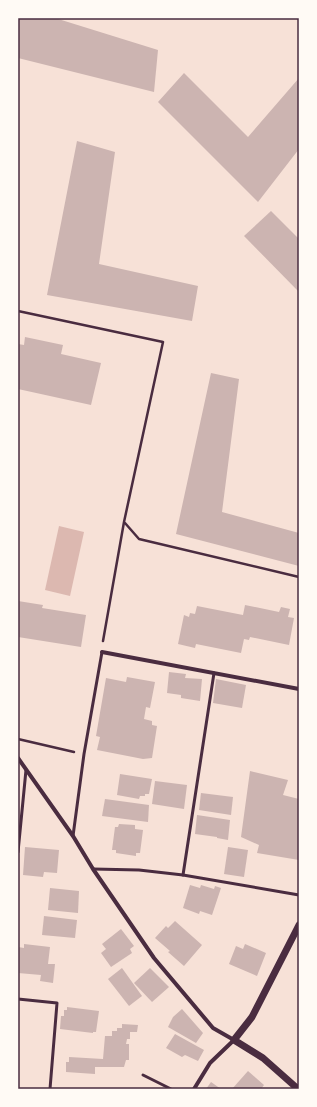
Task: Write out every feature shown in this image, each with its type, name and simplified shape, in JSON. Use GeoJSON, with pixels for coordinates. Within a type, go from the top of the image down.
{"type":"FeatureCollection","features":[{"type":"Feature","properties":{"kind":"street"},"geometry":{"type":"LineString","coordinates":[[102,652],[299,689]]}},
{"type":"Feature","properties":{"kind":"street"},"geometry":{"type":"LineString","coordinates":[[18,758],[73,836],[93,869],[154,958],[213,1028],[263,1058],[298,1089]]}},
{"type":"Feature","properties":{"kind":"street"},"geometry":{"type":"LineString","coordinates":[[194,1089],[210,1063],[234,1040],[252,1017],[299,925]]}},
{"type":"Feature","properties":{"kind":"lane"},"geometry":{"type":"LineString","coordinates":[[73,836],[84,754],[102,652]]}},
{"type":"Feature","properties":{"kind":"lane"},"geometry":{"type":"LineString","coordinates":[[183,875],[214,673]]}},
{"type":"Feature","properties":{"kind":"lane"},"geometry":{"type":"LineString","coordinates":[[18,852],[19,822],[26,770]]}},
{"type":"Feature","properties":{"kind":"lane"},"geometry":{"type":"LineString","coordinates":[[93,869],[139,870],[183,875],[299,895]]}},
{"type":"Feature","properties":{"kind":"lane"},"geometry":{"type":"LineString","coordinates":[[18,999],[57,1003],[50,1089]]}},
{"type":"Feature","properties":{"kind":"lane"},"geometry":{"type":"LineString","coordinates":[[143,1075],[171,1089]]}},
{"type":"Feature","properties":{"kind":"path"},"geometry":{"type":"LineString","coordinates":[[18,311],[163,342],[124,522],[102,652]]}},
{"type":"Feature","properties":{"kind":"path"},"geometry":{"type":"LineString","coordinates":[[124,522],[139,539],[299,577]]}},
{"type":"Feature","properties":{"kind":"path"},"geometry":{"type":"LineString","coordinates":[[18,739],[84,754]]}},
{"type":"Feature","properties":{"kind":"shaded area"},"geometry":{"type":"Polygon","coordinates":[[[59,526],[84,532],[70,596],[45,590],[59,526]]]}},
{"type":"Feature","properties":{"kind":"building"},"geometry":{"type":"Polygon","coordinates":[[[18,18],[55,18],[158,50],[154,92],[18,58],[18,18]]]}},
{"type":"Feature","properties":{"kind":"building"},"geometry":{"type":"Polygon","coordinates":[[[184,73],[248,137],[299,78],[299,149],[258,202],[158,102],[184,73]]]}},
{"type":"Feature","properties":{"kind":"building"},"geometry":{"type":"Polygon","coordinates":[[[77,141],[115,152],[99,264],[198,286],[192,321],[47,295],[77,141]]]}},
{"type":"Feature","properties":{"kind":"building"},"geometry":{"type":"Polygon","coordinates":[[[271,211],[299,239],[299,292],[244,236],[271,211]]]}},
{"type":"Feature","properties":{"kind":"building"},"geometry":{"type":"Polygon","coordinates":[[[25,337],[63,345],[61,354],[101,363],[91,405],[18,389],[18,344],[24,345],[25,337]]]}},
{"type":"Feature","properties":{"kind":"building"},"geometry":{"type":"Polygon","coordinates":[[[211,373],[239,379],[222,512],[299,533],[299,566],[176,534],[211,373]]]}},
{"type":"Feature","properties":{"kind":"building"},"geometry":{"type":"Polygon","coordinates":[[[18,601],[43,605],[42,608],[86,615],[81,647],[18,637],[18,601]]]}},
{"type":"Feature","properties":{"kind":"building"},"geometry":{"type":"Polygon","coordinates":[[[245,605],[279,612],[281,607],[290,609],[288,617],[294,618],[289,645],[250,637],[249,640],[244,639],[241,653],[196,644],[195,648],[178,644],[184,615],[189,617],[190,613],[195,614],[197,606],[243,615],[245,605]]]}},
{"type":"Feature","properties":{"kind":"building"},"geometry":{"type":"Polygon","coordinates":[[[169,672],[186,674],[185,678],[202,679],[200,701],[181,698],[181,695],[167,693],[169,672]]]}},
{"type":"Feature","properties":{"kind":"building"},"geometry":{"type":"Polygon","coordinates":[[[127,677],[155,682],[150,708],[146,707],[144,719],[152,721],[152,725],[157,726],[152,758],[143,759],[97,750],[100,737],[96,736],[106,678],[126,682],[127,677]]]}},
{"type":"Feature","properties":{"kind":"building"},"geometry":{"type":"Polygon","coordinates":[[[216,679],[246,685],[242,708],[213,703],[216,679]]]}},
{"type":"Feature","properties":{"kind":"building"},"geometry":{"type":"Polygon","coordinates":[[[250,771],[288,780],[283,795],[299,799],[299,860],[257,853],[259,845],[241,837],[250,771]]]}},
{"type":"Feature","properties":{"kind":"building"},"geometry":{"type":"Polygon","coordinates":[[[120,774],[152,779],[149,794],[140,796],[139,799],[117,795],[120,774]]]}},
{"type":"Feature","properties":{"kind":"building"},"geometry":{"type":"Polygon","coordinates":[[[155,781],[187,785],[184,809],[152,804],[155,781]]]}},
{"type":"Feature","properties":{"kind":"building"},"geometry":{"type":"Polygon","coordinates":[[[201,793],[233,797],[231,815],[199,810],[201,793]]]}},
{"type":"Feature","properties":{"kind":"building"},"geometry":{"type":"Polygon","coordinates":[[[105,799],[149,805],[148,822],[102,816],[105,799]]]}},
{"type":"Feature","properties":{"kind":"building"},"geometry":{"type":"Polygon","coordinates":[[[197,815],[230,820],[228,840],[195,834],[197,815]]]}},
{"type":"Feature","properties":{"kind":"building"},"geometry":{"type":"Polygon","coordinates":[[[119,824],[135,825],[135,829],[143,830],[140,853],[136,853],[136,856],[116,853],[116,850],[112,850],[115,827],[118,827],[119,824]]]}},
{"type":"Feature","properties":{"kind":"building"},"geometry":{"type":"Polygon","coordinates":[[[25,847],[59,850],[57,873],[44,872],[43,877],[23,875],[25,847]]]}},
{"type":"Feature","properties":{"kind":"building"},"geometry":{"type":"Polygon","coordinates":[[[228,847],[248,850],[244,877],[224,874],[228,847]]]}},
{"type":"Feature","properties":{"kind":"building"},"geometry":{"type":"Polygon","coordinates":[[[190,885],[200,888],[201,885],[214,889],[215,886],[221,888],[212,915],[200,911],[199,914],[183,908],[190,885]]]}},
{"type":"Feature","properties":{"kind":"building"},"geometry":{"type":"Polygon","coordinates":[[[50,888],[79,891],[78,913],[48,910],[50,888]]]}},
{"type":"Feature","properties":{"kind":"building"},"geometry":{"type":"Polygon","coordinates":[[[44,916],[77,920],[75,938],[42,935],[44,916]]]}},
{"type":"Feature","properties":{"kind":"building"},"geometry":{"type":"Polygon","coordinates":[[[175,921],[202,945],[184,966],[155,938],[166,926],[168,928],[175,921]]]}},
{"type":"Feature","properties":{"kind":"building"},"geometry":{"type":"Polygon","coordinates":[[[121,929],[134,946],[130,949],[132,953],[111,967],[101,953],[106,949],[102,944],[121,929]]]}},
{"type":"Feature","properties":{"kind":"building"},"geometry":{"type":"Polygon","coordinates":[[[24,944],[50,947],[48,964],[55,964],[53,983],[40,981],[41,975],[18,973],[18,947],[24,948],[24,944]]]}},
{"type":"Feature","properties":{"kind":"building"},"geometry":{"type":"Polygon","coordinates":[[[245,944],[266,953],[257,976],[229,964],[236,946],[243,949],[245,944]]]}},
{"type":"Feature","properties":{"kind":"building"},"geometry":{"type":"Polygon","coordinates":[[[122,968],[142,996],[129,1006],[108,979],[122,968]]]}},
{"type":"Feature","properties":{"kind":"building"},"geometry":{"type":"Polygon","coordinates":[[[150,968],[169,987],[152,1002],[134,983],[150,968]]]}},
{"type":"Feature","properties":{"kind":"building"},"geometry":{"type":"Polygon","coordinates":[[[67,1007],[99,1011],[96,1032],[93,1033],[60,1029],[61,1016],[64,1016],[64,1010],[67,1010],[67,1007]]]}},
{"type":"Feature","properties":{"kind":"building"},"geometry":{"type":"Polygon","coordinates":[[[182,1009],[203,1033],[196,1043],[168,1027],[173,1017],[182,1009]]]}},
{"type":"Feature","properties":{"kind":"building"},"geometry":{"type":"Polygon","coordinates":[[[122,1024],[138,1025],[137,1032],[130,1032],[130,1039],[127,1039],[126,1044],[129,1044],[129,1060],[126,1060],[124,1067],[95,1067],[95,1074],[66,1072],[66,1062],[69,1062],[69,1057],[103,1059],[105,1036],[112,1036],[112,1031],[117,1031],[117,1028],[122,1028],[122,1024]]]}},
{"type":"Feature","properties":{"kind":"building"},"geometry":{"type":"Polygon","coordinates":[[[175,1034],[204,1050],[198,1061],[185,1055],[182,1057],[166,1048],[175,1034]]]}},
{"type":"Feature","properties":{"kind":"building"},"geometry":{"type":"Polygon","coordinates":[[[248,1071],[264,1085],[261,1089],[232,1089],[248,1071]]]}},
{"type":"Feature","properties":{"kind":"building"},"geometry":{"type":"Polygon","coordinates":[[[211,1082],[221,1089],[206,1089],[211,1082]]]}}]}
